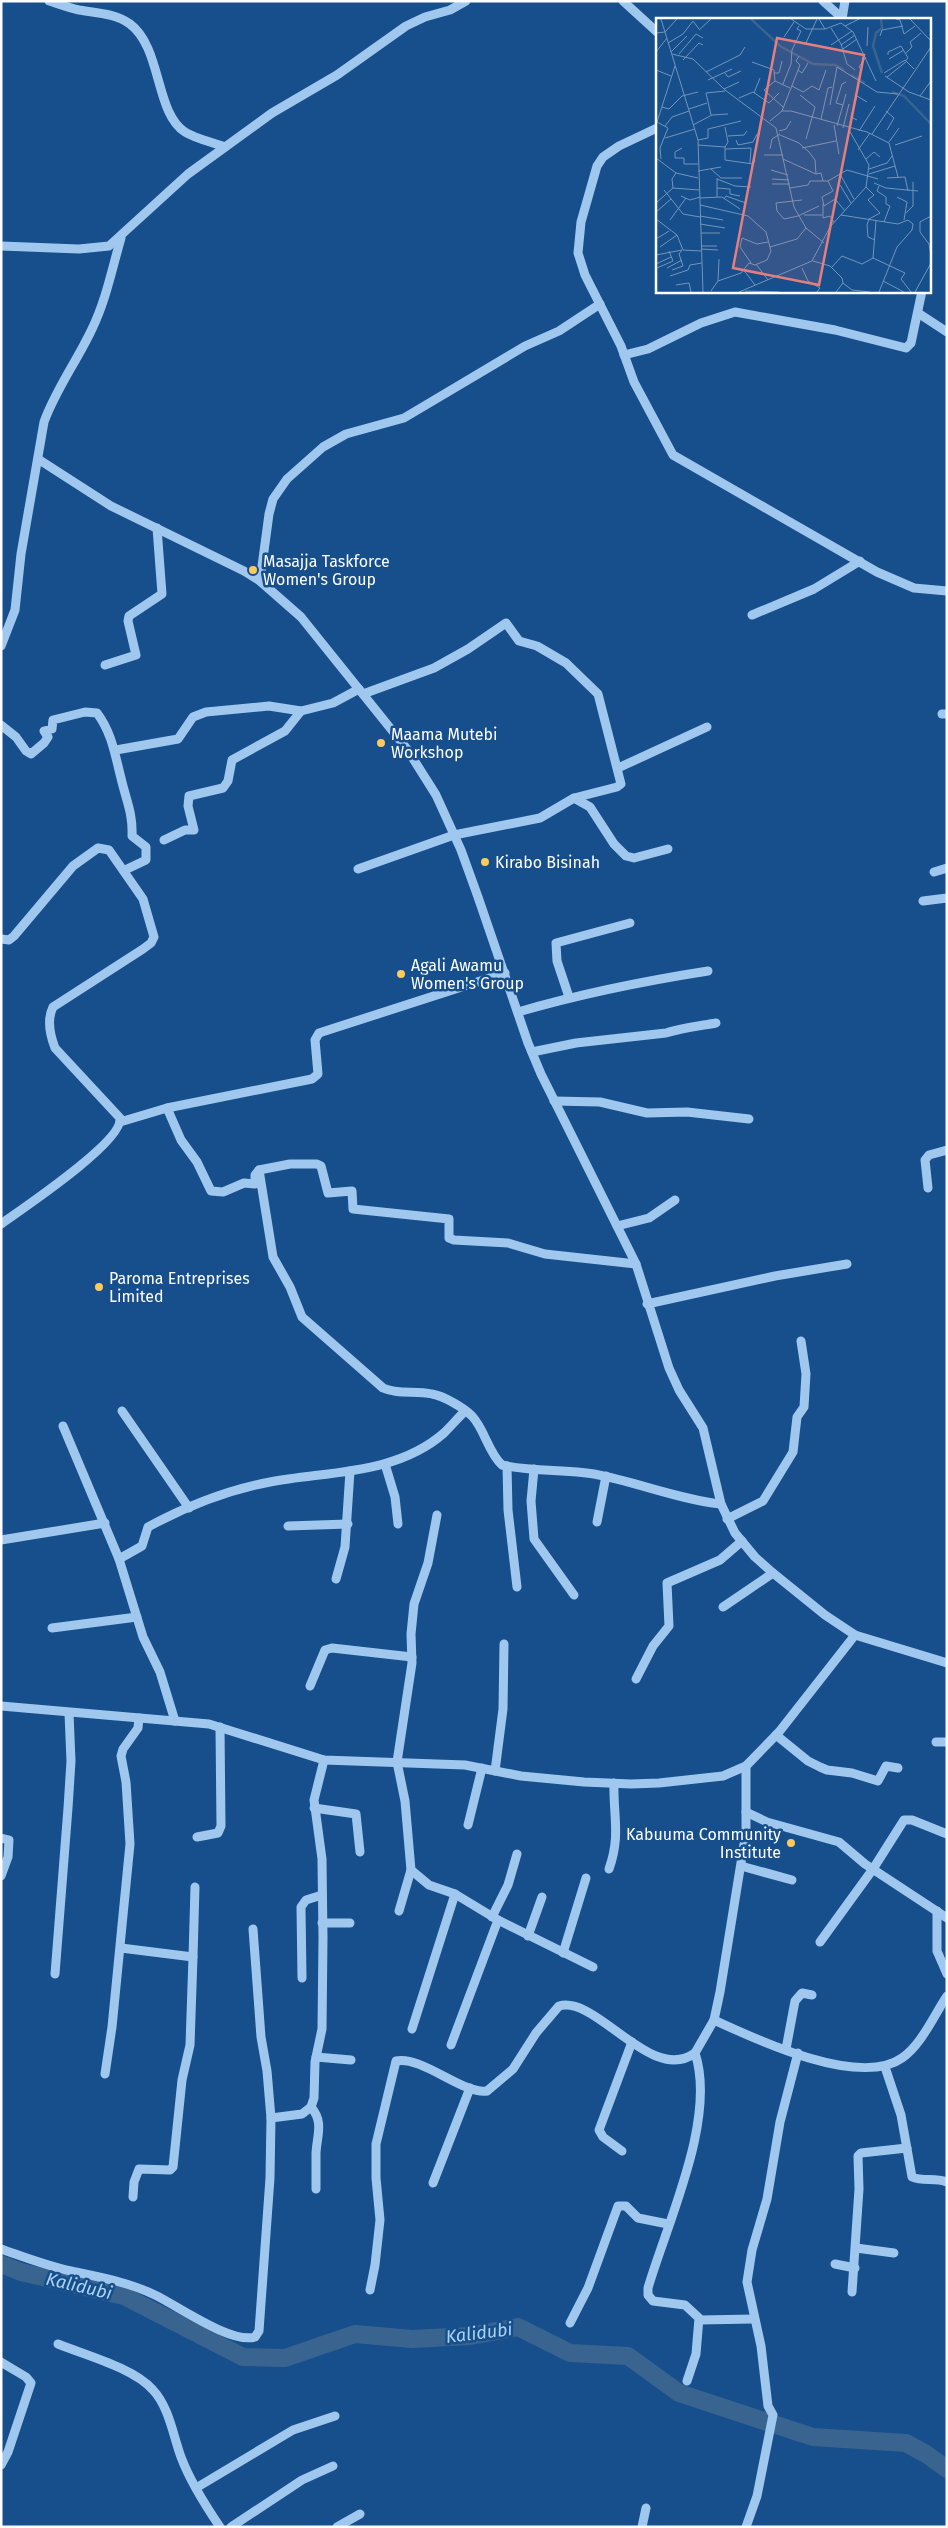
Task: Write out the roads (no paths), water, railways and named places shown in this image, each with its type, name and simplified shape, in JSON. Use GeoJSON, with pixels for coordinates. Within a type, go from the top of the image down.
{"type":"FeatureCollection","features":[{"type":"Feature","properties":{"kind":"street"},"geometry":{"type":"LineString","coordinates":[[49,1],[77,9],[115,16],[130,24],[142,37],[149,52],[168,108],[176,124],[185,132],[225,147]]}},
{"type":"Feature","properties":{"kind":"street"},"geometry":{"type":"LineString","coordinates":[[1,246],[99,248],[109,246],[121,238],[159,198],[272,113],[359,61],[406,26],[425,17],[450,10],[466,1]]}},
{"type":"Feature","properties":{"kind":"street"},"geometry":{"type":"LineString","coordinates":[[623,1],[656,31]]}},
{"type":"Feature","properties":{"kind":"street"},"geometry":{"type":"LineString","coordinates":[[824,1],[841,18]]}},
{"type":"Feature","properties":{"kind":"street"},"geometry":{"type":"LineString","coordinates":[[842,18],[845,1]]}},
{"type":"Feature","properties":{"kind":"street"},"geometry":{"type":"LineString","coordinates":[[656,128],[603,156],[597,166],[581,222],[578,253],[582,268],[624,355],[634,382],[673,454],[877,572],[914,588],[947,591]]}},
{"type":"Feature","properties":{"kind":"street"},"geometry":{"type":"LineString","coordinates":[[1,646],[15,610],[21,554],[44,422],[51,403],[92,330],[107,290],[121,238]]}},
{"type":"Feature","properties":{"kind":"street"},"geometry":{"type":"LineString","coordinates":[[624,355],[648,349],[701,323],[735,312],[835,330],[906,348],[911,344],[922,292]]}},
{"type":"Feature","properties":{"kind":"street"},"geometry":{"type":"LineString","coordinates":[[260,582],[269,514],[273,499],[287,479],[323,447],[346,434],[412,414],[524,346],[559,330],[600,304]]}},
{"type":"Feature","properties":{"kind":"street"},"geometry":{"type":"LineString","coordinates":[[918,313],[947,332]]}},
{"type":"Feature","properties":{"kind":"street"},"geometry":{"type":"LineString","coordinates":[[38,459],[88,492],[244,571],[260,582],[301,617],[422,771],[436,794],[454,835],[505,972],[532,1052],[554,1101],[636,1264],[647,1304],[669,1368],[679,1390],[703,1428],[721,1504],[727,1519],[755,1557],[825,1615],[855,1635],[947,1663]]}},
{"type":"Feature","properties":{"kind":"street"},"geometry":{"type":"LineString","coordinates":[[105,665],[136,655],[128,621],[129,616],[162,594],[157,528]]}},
{"type":"Feature","properties":{"kind":"street"},"geometry":{"type":"LineString","coordinates":[[752,615],[814,589],[860,561]]}},
{"type":"Feature","properties":{"kind":"street"},"geometry":{"type":"LineString","coordinates":[[116,750],[178,739],[193,717],[206,712],[269,706],[301,711],[333,704],[361,691],[434,668],[468,649],[506,623],[519,641],[536,646],[566,663],[593,687],[601,702],[618,768],[620,786],[574,798],[540,818],[454,835],[358,869]]}},
{"type":"Feature","properties":{"kind":"street"},"geometry":{"type":"LineString","coordinates":[[164,840],[186,830],[194,830],[188,806],[189,796],[223,788],[228,782],[232,760],[285,732],[301,711]]}},
{"type":"Feature","properties":{"kind":"street"},"geometry":{"type":"LineString","coordinates":[[1,725],[16,737],[26,751],[31,754],[48,737],[44,731],[52,729],[53,720],[95,712],[99,716],[116,750],[132,814],[132,836],[146,847],[146,860],[125,870]]}},
{"type":"Feature","properties":{"kind":"street"},"geometry":{"type":"LineString","coordinates":[[618,768],[707,728]]}},
{"type":"Feature","properties":{"kind":"street"},"geometry":{"type":"LineString","coordinates":[[574,798],[590,807],[614,844],[626,856],[634,858],[668,849]]}},
{"type":"Feature","properties":{"kind":"street"},"geometry":{"type":"LineString","coordinates":[[1,939],[9,940],[14,936],[73,866],[98,848],[108,850],[125,870],[143,899],[154,937],[152,943],[53,1007],[50,1019],[51,1036],[55,1048],[120,1118],[120,1122]]}},
{"type":"Feature","properties":{"kind":"street"},"geometry":{"type":"LineString","coordinates":[[934,872],[947,868]]}},
{"type":"Feature","properties":{"kind":"street"},"geometry":{"type":"LineString","coordinates":[[923,901],[947,898]]}},
{"type":"Feature","properties":{"kind":"street"},"geometry":{"type":"LineString","coordinates":[[569,997],[557,961],[556,943],[630,923]]}},
{"type":"Feature","properties":{"kind":"street"},"geometry":{"type":"LineString","coordinates":[[518,1012],[569,997],[648,980],[708,971]]}},
{"type":"Feature","properties":{"kind":"street"},"geometry":{"type":"LineString","coordinates":[[3,1221],[83,1163],[110,1138],[120,1122],[167,1108],[312,1080],[318,1074],[315,1040],[319,1032],[505,972]]}},
{"type":"Feature","properties":{"kind":"street"},"geometry":{"type":"LineString","coordinates":[[532,1052],[576,1043],[666,1033],[674,1029],[684,1030],[716,1023]]}},
{"type":"Feature","properties":{"kind":"street"},"geometry":{"type":"LineString","coordinates":[[554,1101],[600,1102],[647,1113],[687,1112],[748,1119]]}},
{"type":"Feature","properties":{"kind":"street"},"geometry":{"type":"LineString","coordinates":[[167,1108],[181,1140],[197,1162],[211,1191],[223,1192],[244,1183],[255,1184],[254,1175],[259,1170],[290,1164],[317,1164],[321,1166],[328,1193],[352,1191],[353,1209],[449,1219],[447,1232],[449,1238],[454,1240],[508,1243],[545,1254],[636,1264]]}},
{"type":"Feature","properties":{"kind":"street"},"geometry":{"type":"LineString","coordinates":[[928,1188],[925,1160],[929,1154],[947,1150]]}},
{"type":"Feature","properties":{"kind":"street"},"geometry":{"type":"LineString","coordinates":[[259,1170],[273,1257],[290,1287],[302,1317],[383,1388],[392,1391],[433,1394],[465,1411],[475,1420],[496,1459],[506,1466],[606,1476],[685,1499],[721,1504]]}},
{"type":"Feature","properties":{"kind":"street"},"geometry":{"type":"LineString","coordinates":[[617,1226],[648,1218],[675,1200]]}},
{"type":"Feature","properties":{"kind":"street"},"geometry":{"type":"LineString","coordinates":[[647,1304],[775,1276],[847,1264]]}},
{"type":"Feature","properties":{"kind":"street"},"geometry":{"type":"LineString","coordinates":[[727,1519],[763,1501],[793,1452],[797,1418],[804,1408],[806,1374],[801,1341]]}},
{"type":"Feature","properties":{"kind":"street"},"geometry":{"type":"LineString","coordinates":[[122,1411],[189,1508]]}},
{"type":"Feature","properties":{"kind":"street"},"geometry":{"type":"LineString","coordinates":[[119,1560],[142,1546],[148,1527],[189,1508],[226,1494],[269,1482],[350,1471],[385,1464],[406,1457],[444,1433],[465,1411]]}},
{"type":"Feature","properties":{"kind":"street"},"geometry":{"type":"LineString","coordinates":[[63,1426],[119,1560],[147,1647],[160,1672],[174,1721]]}},
{"type":"Feature","properties":{"kind":"street"},"geometry":{"type":"LineString","coordinates":[[385,1464],[395,1497],[398,1524]]}},
{"type":"Feature","properties":{"kind":"street"},"geometry":{"type":"LineString","coordinates":[[506,1466],[508,1510],[517,1587]]}},
{"type":"Feature","properties":{"kind":"street"},"geometry":{"type":"LineString","coordinates":[[534,1469],[531,1501],[534,1539],[574,1595]]}},
{"type":"Feature","properties":{"kind":"street"},"geometry":{"type":"LineString","coordinates":[[336,1579],[345,1547],[348,1524],[350,1471]]}},
{"type":"Feature","properties":{"kind":"street"},"geometry":{"type":"LineString","coordinates":[[597,1522],[606,1476]]}},
{"type":"Feature","properties":{"kind":"street"},"geometry":{"type":"LineString","coordinates":[[400,1911],[411,1870],[405,1801],[397,1762],[412,1657],[411,1634],[414,1604],[428,1563],[437,1515]]}},
{"type":"Feature","properties":{"kind":"street"},"geometry":{"type":"LineString","coordinates":[[1,1540],[105,1523]]}},
{"type":"Feature","properties":{"kind":"street"},"geometry":{"type":"LineString","coordinates":[[288,1526],[348,1524]]}},
{"type":"Feature","properties":{"kind":"street"},"geometry":{"type":"LineString","coordinates":[[636,1679],[653,1646],[669,1626],[667,1583],[720,1560],[742,1541]]}},
{"type":"Feature","properties":{"kind":"street"},"geometry":{"type":"LineString","coordinates":[[723,1607],[773,1573]]}},
{"type":"Feature","properties":{"kind":"street"},"geometry":{"type":"LineString","coordinates":[[52,1628],[137,1617]]}},
{"type":"Feature","properties":{"kind":"street"},"geometry":{"type":"LineString","coordinates":[[1,1706],[209,1724],[324,1760],[465,1765],[521,1776],[614,1783],[659,1783],[723,1776],[746,1766],[776,1734],[855,1635]]}},
{"type":"Feature","properties":{"kind":"street"},"geometry":{"type":"LineString","coordinates":[[495,1770],[503,1709],[504,1644]]}},
{"type":"Feature","properties":{"kind":"street"},"geometry":{"type":"LineString","coordinates":[[310,1686],[325,1650],[332,1648],[412,1657]]}},
{"type":"Feature","properties":{"kind":"street"},"geometry":{"type":"LineString","coordinates":[[55,1974],[71,1761],[69,1713]]}},
{"type":"Feature","properties":{"kind":"street"},"geometry":{"type":"LineString","coordinates":[[105,2074],[121,1948],[122,1910],[130,1844],[126,1782],[122,1756],[123,1750],[138,1728],[139,1718]]}},
{"type":"Feature","properties":{"kind":"street"},"geometry":{"type":"LineString","coordinates":[[197,1837],[218,1833],[221,1826],[220,1727]]}},
{"type":"Feature","properties":{"kind":"street"},"geometry":{"type":"LineString","coordinates":[[776,1734],[808,1761],[827,1770],[852,1772],[878,1781],[886,1766],[898,1768]]}},
{"type":"Feature","properties":{"kind":"street"},"geometry":{"type":"LineString","coordinates":[[936,1742],[947,1742]]}},
{"type":"Feature","properties":{"kind":"street"},"geometry":{"type":"LineString","coordinates":[[271,2118],[302,2114],[311,2107],[315,2092],[316,2058],[322,2029],[322,1895],[321,1849],[314,1808],[316,1787],[324,1760]]}},
{"type":"Feature","properties":{"kind":"street"},"geometry":{"type":"LineString","coordinates":[[370,2290],[380,2220],[376,2178],[376,2144],[394,2064],[398,2060],[431,2069],[470,2088],[487,2090],[513,2069],[536,2033],[559,2006],[570,2005],[584,2011],[663,2060],[680,2062],[695,2053],[714,2020],[746,1832],[746,1766]]}},
{"type":"Feature","properties":{"kind":"street"},"geometry":{"type":"LineString","coordinates":[[468,1825],[482,1768]]}},
{"type":"Feature","properties":{"kind":"street"},"geometry":{"type":"LineString","coordinates":[[609,1868],[614,1852],[617,1826],[613,1805],[614,1783]]}},
{"type":"Feature","properties":{"kind":"street"},"geometry":{"type":"LineString","coordinates":[[314,1808],[356,1814],[360,1852]]}},
{"type":"Feature","properties":{"kind":"street"},"geometry":{"type":"LineString","coordinates":[[746,1812],[767,1822],[831,1838],[873,1869],[947,1918]]}},
{"type":"Feature","properties":{"kind":"street"},"geometry":{"type":"LineString","coordinates":[[820,1942],[873,1869],[904,1820],[912,1820],[947,1834]]}},
{"type":"Feature","properties":{"kind":"street"},"geometry":{"type":"LineString","coordinates":[[1,1838],[9,1840],[10,1845],[1,1876]]}},
{"type":"Feature","properties":{"kind":"street"},"geometry":{"type":"LineString","coordinates":[[451,2045],[508,1886],[516,1854]]}},
{"type":"Feature","properties":{"kind":"street"},"geometry":{"type":"LineString","coordinates":[[741,1866],[792,1880]]}},
{"type":"Feature","properties":{"kind":"street"},"geometry":{"type":"LineString","coordinates":[[411,1870],[429,1885],[455,1894],[495,1919],[593,1967]]}},
{"type":"Feature","properties":{"kind":"street"},"geometry":{"type":"LineString","coordinates":[[563,1953],[586,1878]]}},
{"type":"Feature","properties":{"kind":"street"},"geometry":{"type":"LineString","coordinates":[[133,2197],[134,2182],[138,2169],[170,2170],[175,2157],[182,2080],[190,2045],[195,1887]]}},
{"type":"Feature","properties":{"kind":"street"},"geometry":{"type":"LineString","coordinates":[[412,2029],[455,1894]]}},
{"type":"Feature","properties":{"kind":"street"},"geometry":{"type":"LineString","coordinates":[[302,1978],[301,1907],[306,1900],[322,1895]]}},
{"type":"Feature","properties":{"kind":"street"},"geometry":{"type":"LineString","coordinates":[[528,1936],[542,1897]]}},
{"type":"Feature","properties":{"kind":"street"},"geometry":{"type":"LineString","coordinates":[[937,1911],[937,1951],[947,1974]]}},
{"type":"Feature","properties":{"kind":"street"},"geometry":{"type":"LineString","coordinates":[[322,1923],[350,1923]]}},
{"type":"Feature","properties":{"kind":"street"},"geometry":{"type":"LineString","coordinates":[[1,2250],[70,2271],[117,2280],[153,2294],[239,2337],[248,2339],[255,2337],[259,2331],[265,2254],[266,2212],[270,2178],[271,2118],[267,2071],[261,2036],[253,1929]]}},
{"type":"Feature","properties":{"kind":"street"},"geometry":{"type":"LineString","coordinates":[[121,1948],[193,1957]]}},
{"type":"Feature","properties":{"kind":"street"},"geometry":{"type":"LineString","coordinates":[[786,2049],[795,2001],[802,1993],[812,1995]]}},
{"type":"Feature","properties":{"kind":"street"},"geometry":{"type":"LineString","coordinates":[[714,2020],[786,2049],[850,2068],[884,2067],[904,2057],[915,2045],[947,1996]]}},
{"type":"Feature","properties":{"kind":"street"},"geometry":{"type":"LineString","coordinates":[[622,2151],[603,2137],[599,2130],[632,2042]]}},
{"type":"Feature","properties":{"kind":"street"},"geometry":{"type":"LineString","coordinates":[[695,2053],[701,2083],[695,2142],[668,2224],[648,2295],[654,2301],[685,2305],[700,2320],[754,2319]]}},
{"type":"Feature","properties":{"kind":"street"},"geometry":{"type":"LineString","coordinates":[[746,2527],[757,2496],[773,2416],[768,2406],[761,2346],[754,2319],[748,2276],[767,2199],[780,2122],[798,2053]]}},
{"type":"Feature","properties":{"kind":"street"},"geometry":{"type":"LineString","coordinates":[[316,2058],[351,2060]]}},
{"type":"Feature","properties":{"kind":"street"},"geometry":{"type":"LineString","coordinates":[[884,2067],[901,2115],[912,2177],[918,2180],[936,2179],[947,2182]]}},
{"type":"Feature","properties":{"kind":"street"},"geometry":{"type":"LineString","coordinates":[[433,2184],[470,2088]]}},
{"type":"Feature","properties":{"kind":"street"},"geometry":{"type":"LineString","coordinates":[[311,2107],[320,2122],[316,2150],[316,2189]]}},
{"type":"Feature","properties":{"kind":"street"},"geometry":{"type":"LineString","coordinates":[[852,2292],[856,2248],[858,2156],[861,2153],[908,2148]]}},
{"type":"Feature","properties":{"kind":"street"},"geometry":{"type":"LineString","coordinates":[[570,2323],[588,2288],[618,2206],[626,2206],[638,2218],[668,2224]]}},
{"type":"Feature","properties":{"kind":"street"},"geometry":{"type":"LineString","coordinates":[[856,2248],[894,2253]]}},
{"type":"Feature","properties":{"kind":"street"},"geometry":{"type":"LineString","coordinates":[[835,2264],[855,2268]]}},
{"type":"Feature","properties":{"kind":"street"},"geometry":{"type":"LineString","coordinates":[[688,2381],[696,2354],[700,2320]]}},
{"type":"Feature","properties":{"kind":"street"},"geometry":{"type":"LineString","coordinates":[[58,2344],[127,2372],[141,2380],[154,2391],[163,2405],[180,2456],[196,2488],[220,2527]]}},
{"type":"Feature","properties":{"kind":"street"},"geometry":{"type":"LineString","coordinates":[[1,2362],[26,2377],[31,2383],[8,2452],[1,2465]]}},
{"type":"Feature","properties":{"kind":"street"},"geometry":{"type":"LineString","coordinates":[[196,2488],[293,2430],[335,2416]]}},
{"type":"Feature","properties":{"kind":"street"},"geometry":{"type":"LineString","coordinates":[[231,2527],[302,2480],[333,2466]]}},
{"type":"Feature","properties":{"kind":"street"},"geometry":{"type":"LineString","coordinates":[[642,2527],[646,2508]]}},
{"type":"Feature","properties":{"kind":"street"},"geometry":{"type":"LineString","coordinates":[[337,2527],[360,2514]]}},
{"type":"Feature","properties":{"kind":"waterway","name":"Kalidubi"},"geometry":{"type":"LineString","coordinates":[[1,2264],[21,2272],[124,2296],[243,2357],[285,2358],[355,2334],[412,2339],[470,2336],[518,2327],[570,2353],[628,2356],[679,2393],[813,2437],[906,2443],[947,2469]]}},
{"type":"Feature","properties":{"kind":"place","name":"Masajja Taskforce Women's Group"},"geometry":{"type":"Point","coordinates":[253,570]}},
{"type":"Feature","properties":{"kind":"place","name":"Maama Mutebi Workshop"},"geometry":{"type":"Point","coordinates":[381,743]}},
{"type":"Feature","properties":{"kind":"place","name":"Kirabo Bisinah"},"geometry":{"type":"Point","coordinates":[485,862]}},
{"type":"Feature","properties":{"kind":"place","name":"Agali Awamu Women's Group"},"geometry":{"type":"Point","coordinates":[401,974]}},
{"type":"Feature","properties":{"kind":"place","name":"Paroma Entreprises Limited"},"geometry":{"type":"Point","coordinates":[99,1287]}},
{"type":"Feature","properties":{"kind":"place","name":"Kabuuma Community Institute"},"geometry":{"type":"Point","coordinates":[791,1843]}}]}
